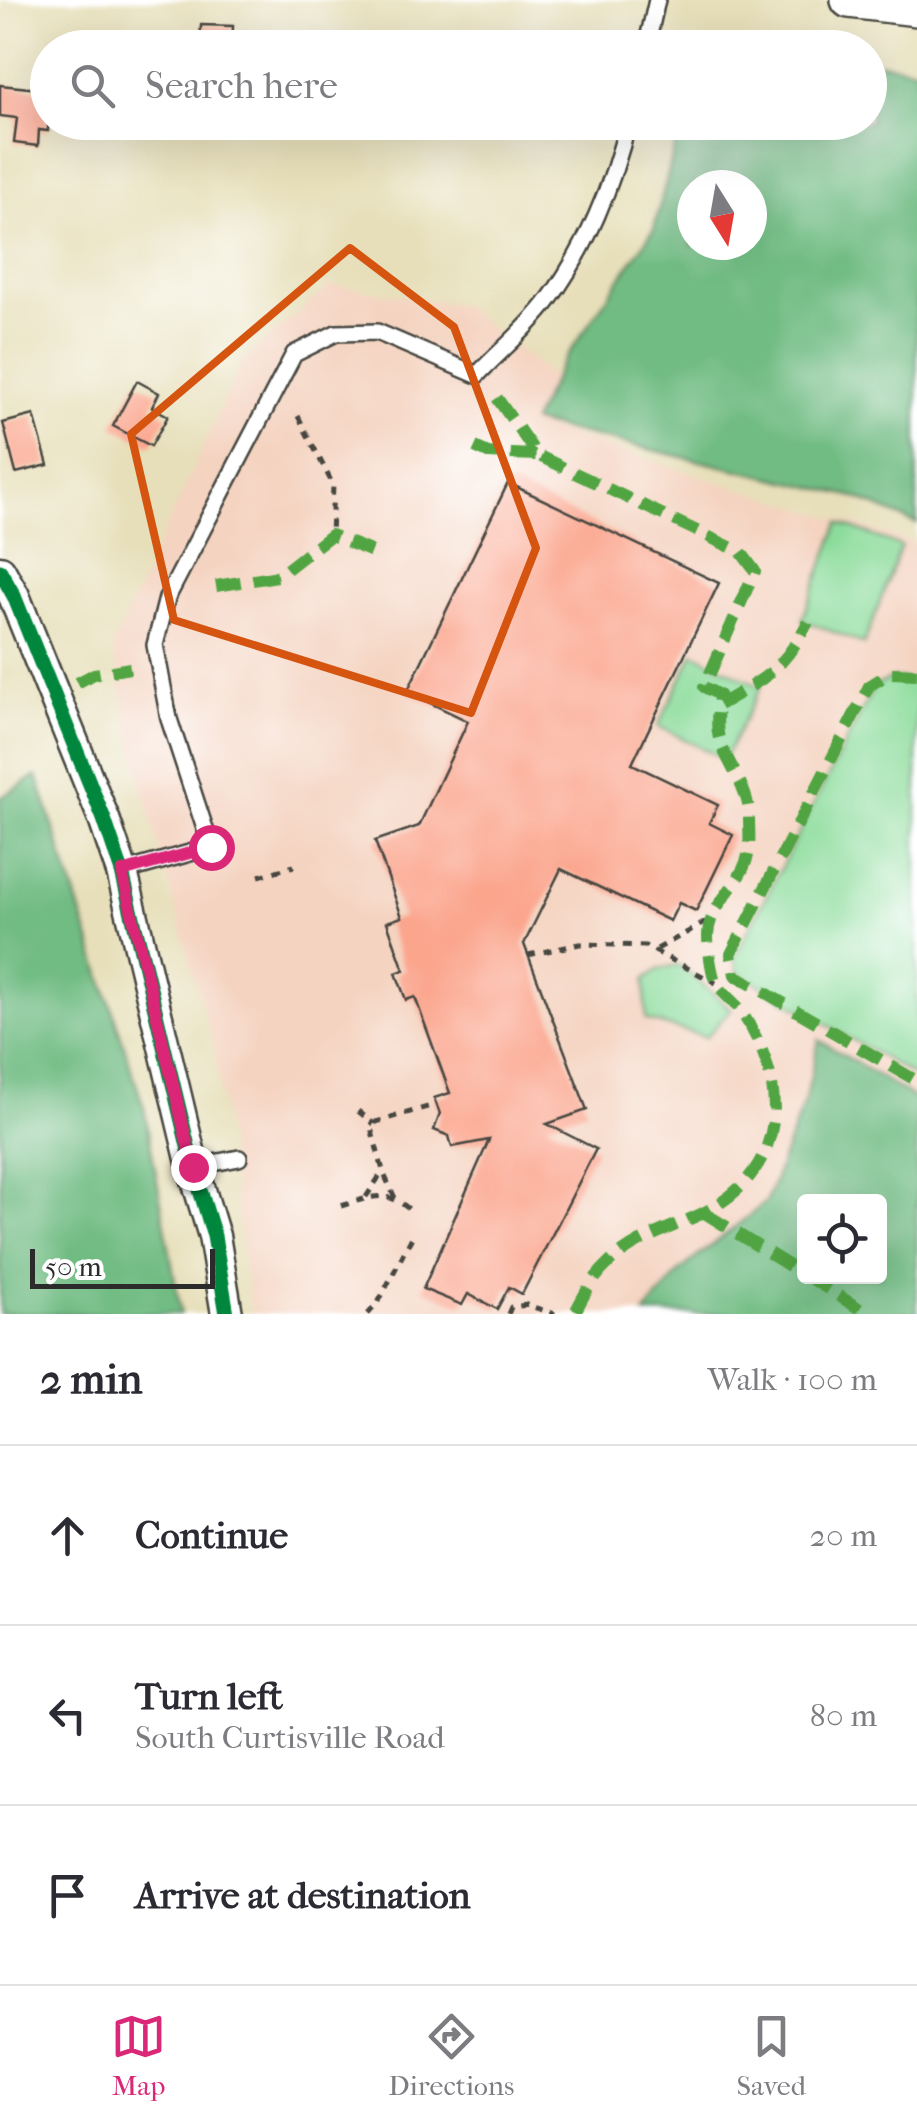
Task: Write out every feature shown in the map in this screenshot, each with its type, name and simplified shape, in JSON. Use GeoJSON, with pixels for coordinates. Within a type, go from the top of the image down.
{"type":"FeatureCollection","features":[{"type":"Feature","properties":{"kind":"street"},"geometry":{"type":"LineString","coordinates":[[850,0],[917,8]]}},
{"type":"Feature","properties":{"kind":"street"},"geometry":{"type":"LineString","coordinates":[[0,571],[14,596],[122,872],[193,1167],[214,1236],[226,1314]]}},
{"type":"Feature","properties":{"kind":"lane"},"geometry":{"type":"LineString","coordinates":[[650,30],[657,0]]}},
{"type":"Feature","properties":{"kind":"lane"},"geometry":{"type":"LineString","coordinates":[[122,872],[211,847],[169,720],[155,645],[167,598],[294,354],[336,333],[378,332],[477,374],[547,303],[574,260],[598,209],[622,140]]}},
{"type":"Feature","properties":{"kind":"lane"},"geometry":{"type":"LineString","coordinates":[[193,1167],[238,1158]]}},
{"type":"Feature","properties":{"kind":"path"},"geometry":{"type":"LineString","coordinates":[[298,416],[333,485],[331,535]]}},
{"type":"Feature","properties":{"kind":"path"},"geometry":{"type":"LineString","coordinates":[[259,876],[294,866]]}},
{"type":"Feature","properties":{"kind":"path"},"geometry":{"type":"LineString","coordinates":[[654,950],[713,918]]}},
{"type":"Feature","properties":{"kind":"path"},"geometry":{"type":"LineString","coordinates":[[528,956],[580,944],[645,946],[716,982]]}},
{"type":"Feature","properties":{"kind":"path"},"geometry":{"type":"LineString","coordinates":[[374,1124],[430,1106]]}},
{"type":"Feature","properties":{"kind":"path"},"geometry":{"type":"LineString","coordinates":[[358,1111],[374,1124]]}},
{"type":"Feature","properties":{"kind":"path"},"geometry":{"type":"LineString","coordinates":[[374,1124],[382,1170],[396,1198],[412,1212]]}},
{"type":"Feature","properties":{"kind":"path"},"geometry":{"type":"LineString","coordinates":[[366,1197],[382,1170]]}},
{"type":"Feature","properties":{"kind":"path"},"geometry":{"type":"LineString","coordinates":[[340,1206],[366,1197],[396,1198]]}},
{"type":"Feature","properties":{"kind":"path"},"geometry":{"type":"LineString","coordinates":[[368,1314],[378,1303],[412,1237]]}},
{"type":"Feature","properties":{"kind":"path"},"geometry":{"type":"LineString","coordinates":[[508,1314],[511,1307],[527,1304],[555,1314]]}},
{"type":"Feature","properties":{"kind":"highlighted area"},"geometry":{"type":"Polygon","coordinates":[[[350,248],[454,327],[536,548],[471,713],[174,620],[131,434],[350,248]]]}},
{"type":"Feature","properties":{"kind":"shaded area"},"geometry":{"type":"Polygon","coordinates":[[[331,285],[462,305],[553,377],[532,423],[917,544],[917,1100],[819,1041],[806,1097],[766,1202],[681,1270],[644,1314],[251,1314],[215,1052],[142,786],[112,647],[242,361],[331,285]]]}},
{"type":"Feature","properties":{"kind":"green space"},"geometry":{"type":"Polygon","coordinates":[[[887,64],[917,69],[917,524],[855,497],[532,422],[561,365],[654,229],[677,140],[887,140],[887,64]]]}},
{"type":"Feature","properties":{"kind":"green space"},"geometry":{"type":"Polygon","coordinates":[[[839,523],[901,546],[864,644],[802,620],[839,523]]]}},
{"type":"Feature","properties":{"kind":"green space"},"geometry":{"type":"Polygon","coordinates":[[[694,653],[761,687],[724,759],[658,726],[694,653]]]}},
{"type":"Feature","properties":{"kind":"green space"},"geometry":{"type":"Polygon","coordinates":[[[892,678],[917,680],[917,1078],[738,972],[734,958],[875,686],[892,678]]]}},
{"type":"Feature","properties":{"kind":"green space"},"geometry":{"type":"Polygon","coordinates":[[[37,776],[144,1108],[181,1314],[0,1314],[0,798],[37,776]]]}},
{"type":"Feature","properties":{"kind":"green space"},"geometry":{"type":"Polygon","coordinates":[[[673,966],[682,967],[731,1009],[706,1037],[646,1020],[645,979],[673,966]]]}},
{"type":"Feature","properties":{"kind":"green space"},"geometry":{"type":"Polygon","coordinates":[[[819,1040],[917,1100],[917,1314],[644,1314],[681,1270],[766,1202],[806,1097],[819,1040]]]}},
{"type":"Feature","properties":{"kind":"building"},"geometry":{"type":"Polygon","coordinates":[[[201,25],[233,26],[233,30],[201,30],[201,25]]]}},
{"type":"Feature","properties":{"kind":"building"},"geometry":{"type":"Polygon","coordinates":[[[0,85],[30,88],[30,140],[38,140],[38,146],[14,143],[17,118],[0,116],[0,85]]]}},
{"type":"Feature","properties":{"kind":"building"},"geometry":{"type":"Polygon","coordinates":[[[137,381],[159,393],[152,407],[168,416],[151,446],[113,426],[137,381]]]}},
{"type":"Feature","properties":{"kind":"building"},"geometry":{"type":"Polygon","coordinates":[[[34,415],[48,465],[16,473],[3,423],[34,415]]]}},
{"type":"Feature","properties":{"kind":"building"},"geometry":{"type":"Polygon","coordinates":[[[508,483],[719,583],[632,764],[718,805],[709,823],[733,835],[696,911],[679,903],[670,921],[561,869],[524,944],[587,1110],[547,1124],[596,1149],[522,1294],[509,1287],[497,1309],[468,1294],[462,1305],[423,1289],[489,1140],[452,1147],[449,1136],[434,1130],[440,1114],[434,1098],[450,1093],[415,997],[406,1000],[396,973],[404,970],[387,922],[402,917],[375,841],[419,826],[468,721],[407,692],[508,483]]]}},
{"type":"Feature","properties":{"kind":"marked path"},"geometry":{"type":"LineString","coordinates":[[497,398],[537,455],[741,552],[755,571],[704,687],[719,695],[718,733],[745,795],[749,834],[746,862],[713,916],[708,941],[715,981],[752,1029],[768,1069],[773,1090],[771,1132],[753,1172],[738,1189],[702,1213],[625,1250],[597,1275],[574,1314]]}},
{"type":"Feature","properties":{"kind":"marked path"},"geometry":{"type":"LineString","coordinates":[[475,447],[488,453],[537,455]]}},
{"type":"Feature","properties":{"kind":"marked path"},"geometry":{"type":"LineString","coordinates":[[216,586],[278,576],[331,535],[375,553]]}},
{"type":"Feature","properties":{"kind":"marked path"},"geometry":{"type":"LineString","coordinates":[[719,705],[771,672],[789,653],[808,622]]}},
{"type":"Feature","properties":{"kind":"marked path"},"geometry":{"type":"LineString","coordinates":[[77,683],[94,674],[130,668]]}},
{"type":"Feature","properties":{"kind":"marked path"},"geometry":{"type":"LineString","coordinates":[[917,674],[890,673],[869,686],[731,954],[735,975],[917,1081]]}},
{"type":"Feature","properties":{"kind":"marked path"},"geometry":{"type":"LineString","coordinates":[[706,1214],[797,1271]]}},
{"type":"Feature","properties":{"kind":"marked path"},"geometry":{"type":"LineString","coordinates":[[820,1284],[868,1314]]}},
{"type":"Feature","properties":{"kind":"cycle path"},"geometry":{"type":"LineString","coordinates":[[0,571],[14,596],[122,872],[193,1167],[214,1236],[227,1314]]}},
{"type":"Feature","properties":{"kind":"route"},"geometry":{"type":"LineString","coordinates":[[193,1167],[122,872],[211,847]]}}]}
